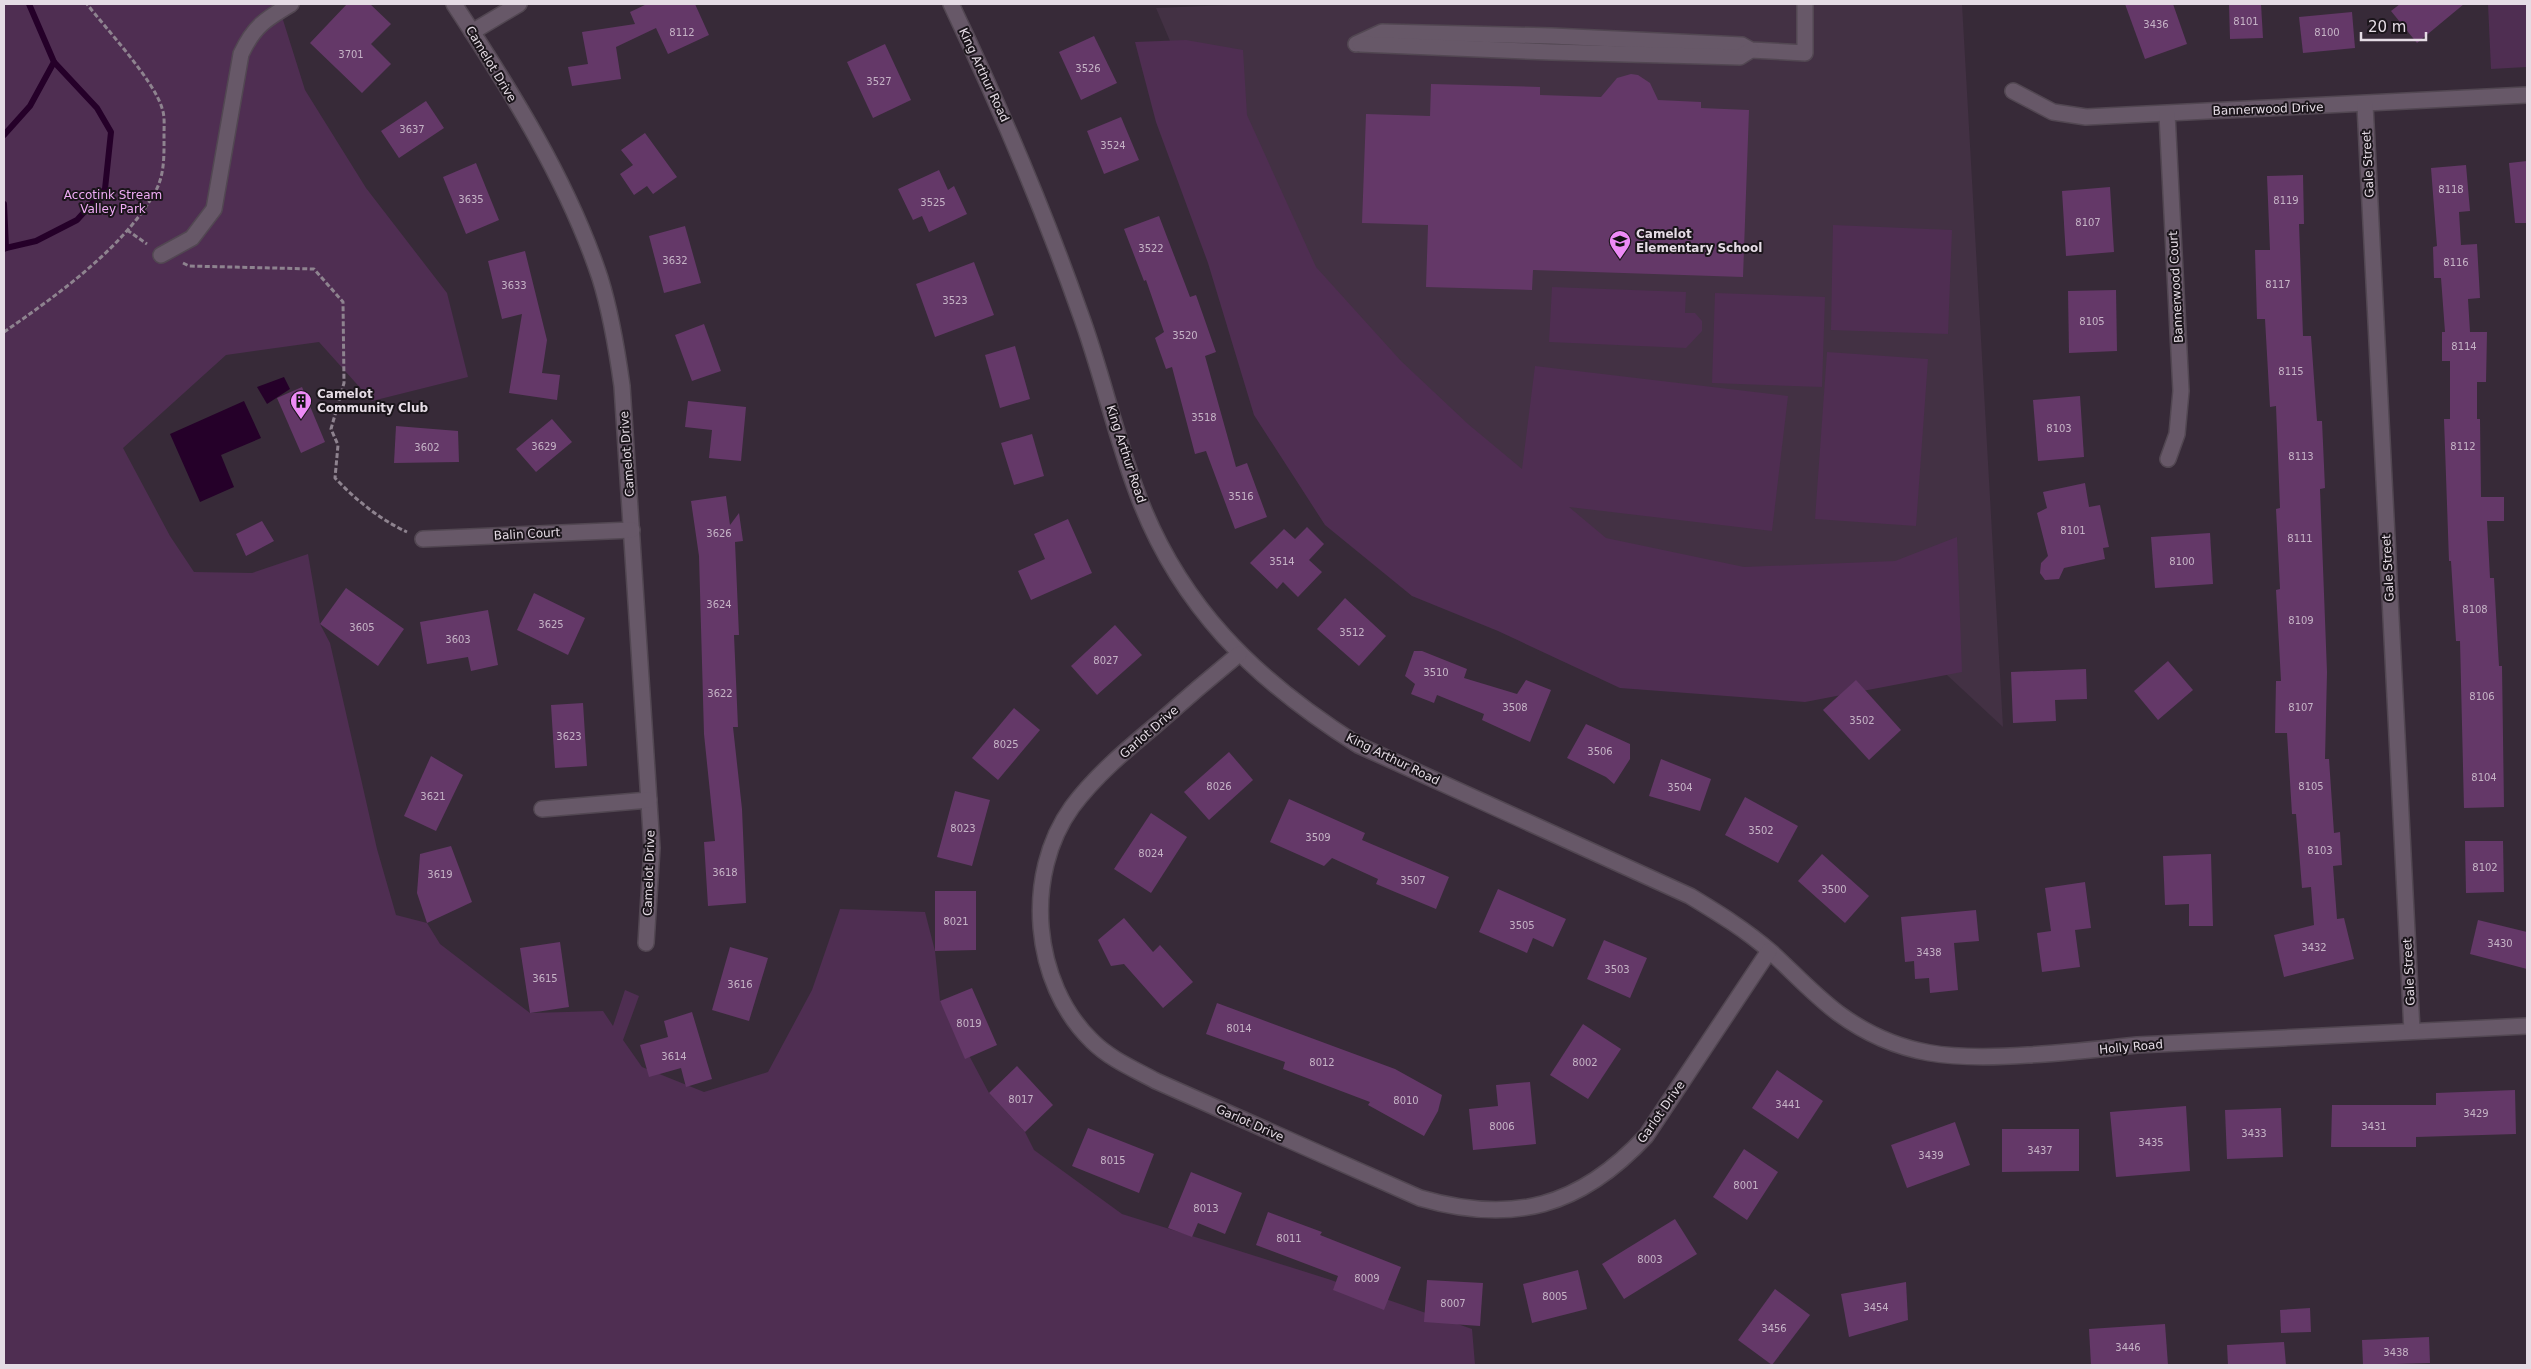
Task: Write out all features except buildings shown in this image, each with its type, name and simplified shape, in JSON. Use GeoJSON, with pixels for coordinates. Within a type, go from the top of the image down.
{"type":"FeatureCollection","features":[{"type":"Feature","properties":{"kind":"street"},"geometry":{"type":"LineString","coordinates":[[161,254],[192,238],[214,209],[241,54],[250,35],[263,21],[291,4]]}},
{"type":"Feature","properties":{"kind":"street","name":"Camelot Drive"},"geometry":{"type":"LineString","coordinates":[[454,4],[558,176],[579,222],[600,279],[614,330],[622,386],[650,800],[652,848],[646,943]]}},
{"type":"Feature","properties":{"kind":"street"},"geometry":{"type":"LineString","coordinates":[[472,32],[519,4]]}},
{"type":"Feature","properties":{"kind":"street","name":"King Arthur Road"},"geometry":{"type":"LineString","coordinates":[[951,4],[1001,111],[1058,251],[1093,348],[1135,488],[1154,533],[1183,584],[1210,621],[1239,654],[1273,686],[1317,719],[1358,745],[1690,896],[1731,921],[1769,951]]}},
{"type":"Feature","properties":{"kind":"street"},"geometry":{"type":"LineString","coordinates":[[1751,50],[1740,57],[1356,44],[1382,32],[1552,36],[1742,45],[1751,50],[1805,53],[1805,7]]}},
{"type":"Feature","properties":{"kind":"street","name":"Bannerwood Drive"},"geometry":{"type":"LineString","coordinates":[[2013,91],[2053,112],[2086,117],[2364,105],[2527,95]]}},
{"type":"Feature","properties":{"kind":"street","name":"Gale Street"},"geometry":{"type":"LineString","coordinates":[[2364,105],[2412,1031]]}},
{"type":"Feature","properties":{"kind":"street","name":"Bannerwood Court"},"geometry":{"type":"LineString","coordinates":[[2167,114],[2181,391],[2177,434],[2168,459]]}},
{"type":"Feature","properties":{"kind":"street","name":"Balin Court"},"geometry":{"type":"LineString","coordinates":[[423,539],[632,530]]}},
{"type":"Feature","properties":{"kind":"street","name":"Garlot Drive"},"geometry":{"type":"LineString","coordinates":[[1239,654],[1122,754],[1086,789],[1071,809],[1055,840],[1045,872],[1041,905],[1042,936],[1048,969],[1058,995],[1073,1020],[1092,1041],[1116,1060],[1156,1081],[1420,1198],[1452,1207],[1483,1211],[1515,1210],[1542,1204],[1572,1194],[1600,1179],[1625,1159],[1646,1136],[1769,951]]}},
{"type":"Feature","properties":{"kind":"street"},"geometry":{"type":"LineString","coordinates":[[542,809],[650,800]]}},
{"type":"Feature","properties":{"kind":"street","name":"Holly Road"},"geometry":{"type":"LineString","coordinates":[[1769,951],[1836,1012],[1860,1028],[1903,1048],[1953,1057],[2000,1057],[2138,1045],[2527,1026]]}},
{"type":"Feature","properties":{"kind":"path"},"geometry":{"type":"LineString","coordinates":[[4,332],[83,274],[126,230],[154,193],[161,176],[164,158],[163,110],[154,90],[87,4]]}},
{"type":"Feature","properties":{"kind":"path"},"geometry":{"type":"LineString","coordinates":[[126,230],[161,254],[189,266],[314,269],[343,302],[344,383],[331,429],[338,445],[335,478],[354,498],[389,524]]}},
{"type":"Feature","properties":{"kind":"shaded area","name":"Camelot Elementary School"},"geometry":{"type":"Polygon","coordinates":[[[1253,4],[1962,4],[2003,727],[1835,571],[1726,676],[1370,512],[1156,8],[1253,4]]]}},
{"type":"Feature","properties":{"kind":"shaded area"},"geometry":{"type":"Polygon","coordinates":[[[284,377],[290,389],[267,404],[257,387],[284,377]]]}},
{"type":"Feature","properties":{"kind":"shaded area"},"geometry":{"type":"Polygon","coordinates":[[[244,401],[261,438],[221,455],[234,487],[200,502],[170,434],[244,401]]]}},
{"type":"Feature","properties":{"kind":"green space","name":"Accotink Stream Valley Park"},"geometry":{"type":"Polygon","coordinates":[[[4,4],[278,4],[305,90],[366,188],[447,293],[468,377],[372,401],[319,342],[226,355],[123,448],[170,536],[194,572],[252,573],[308,554],[320,624],[330,643],[377,849],[396,915],[427,923],[440,944],[530,1013],[603,1011],[613,1026],[625,990],[639,996],[623,1040],[642,1067],[704,1092],[768,1072],[812,990],[840,909],[925,912],[935,951],[940,1001],[989,1093],[1025,1132],[1034,1150],[1122,1214],[1328,1279],[1472,1329],[1475,1365],[4,1365],[4,4]]]}},
{"type":"Feature","properties":{"kind":"green space"},"geometry":{"type":"Polygon","coordinates":[[[2488,4],[2527,4],[2527,67],[2491,69],[2488,4]]]}},
{"type":"Feature","properties":{"kind":"green space"},"geometry":{"type":"Polygon","coordinates":[[[1186,40],[1243,50],[1247,115],[1316,267],[1401,361],[1468,424],[1522,469],[1535,366],[1788,396],[1772,531],[1569,507],[1606,538],[1744,567],[1895,561],[1957,537],[1962,672],[1805,702],[1620,688],[1498,631],[1412,596],[1325,525],[1254,415],[1208,263],[1156,122],[1135,42],[1186,40]]]}},
{"type":"Feature","properties":{"kind":"green space"},"geometry":{"type":"Polygon","coordinates":[[[1833,225],[1952,230],[1948,334],[1831,330],[1833,225]]]}},
{"type":"Feature","properties":{"kind":"green space"},"geometry":{"type":"Polygon","coordinates":[[[1552,287],[1686,292],[1685,313],[1695,313],[1702,321],[1702,331],[1686,348],[1549,342],[1552,287]]]}},
{"type":"Feature","properties":{"kind":"green space"},"geometry":{"type":"Polygon","coordinates":[[[1715,293],[1825,297],[1822,387],[1712,383],[1715,293]]]}},
{"type":"Feature","properties":{"kind":"green space"},"geometry":{"type":"Polygon","coordinates":[[[1827,352],[1928,359],[1916,526],[1815,519],[1827,352]]]}},
{"type":"Feature","properties":{"kind":"waterway"},"geometry":{"type":"LineString","coordinates":[[4,135],[30,106],[54,62],[29,4]]}},
{"type":"Feature","properties":{"kind":"waterway"},"geometry":{"type":"LineString","coordinates":[[6,248],[36,241],[77,220],[105,189],[111,132],[97,108],[54,62]]}},
{"type":"Feature","properties":{"kind":"waterway"},"geometry":{"type":"LineString","coordinates":[[4,204],[6,248],[4,249]]}},
{"type":"Feature","properties":{"kind":"place","name":"Camelot Elementary School"},"geometry":{"type":"Point","coordinates":[1620,260]}},
{"type":"Feature","properties":{"kind":"place","name":"Camelot Community Club"},"geometry":{"type":"Point","coordinates":[301,420]}}]}
